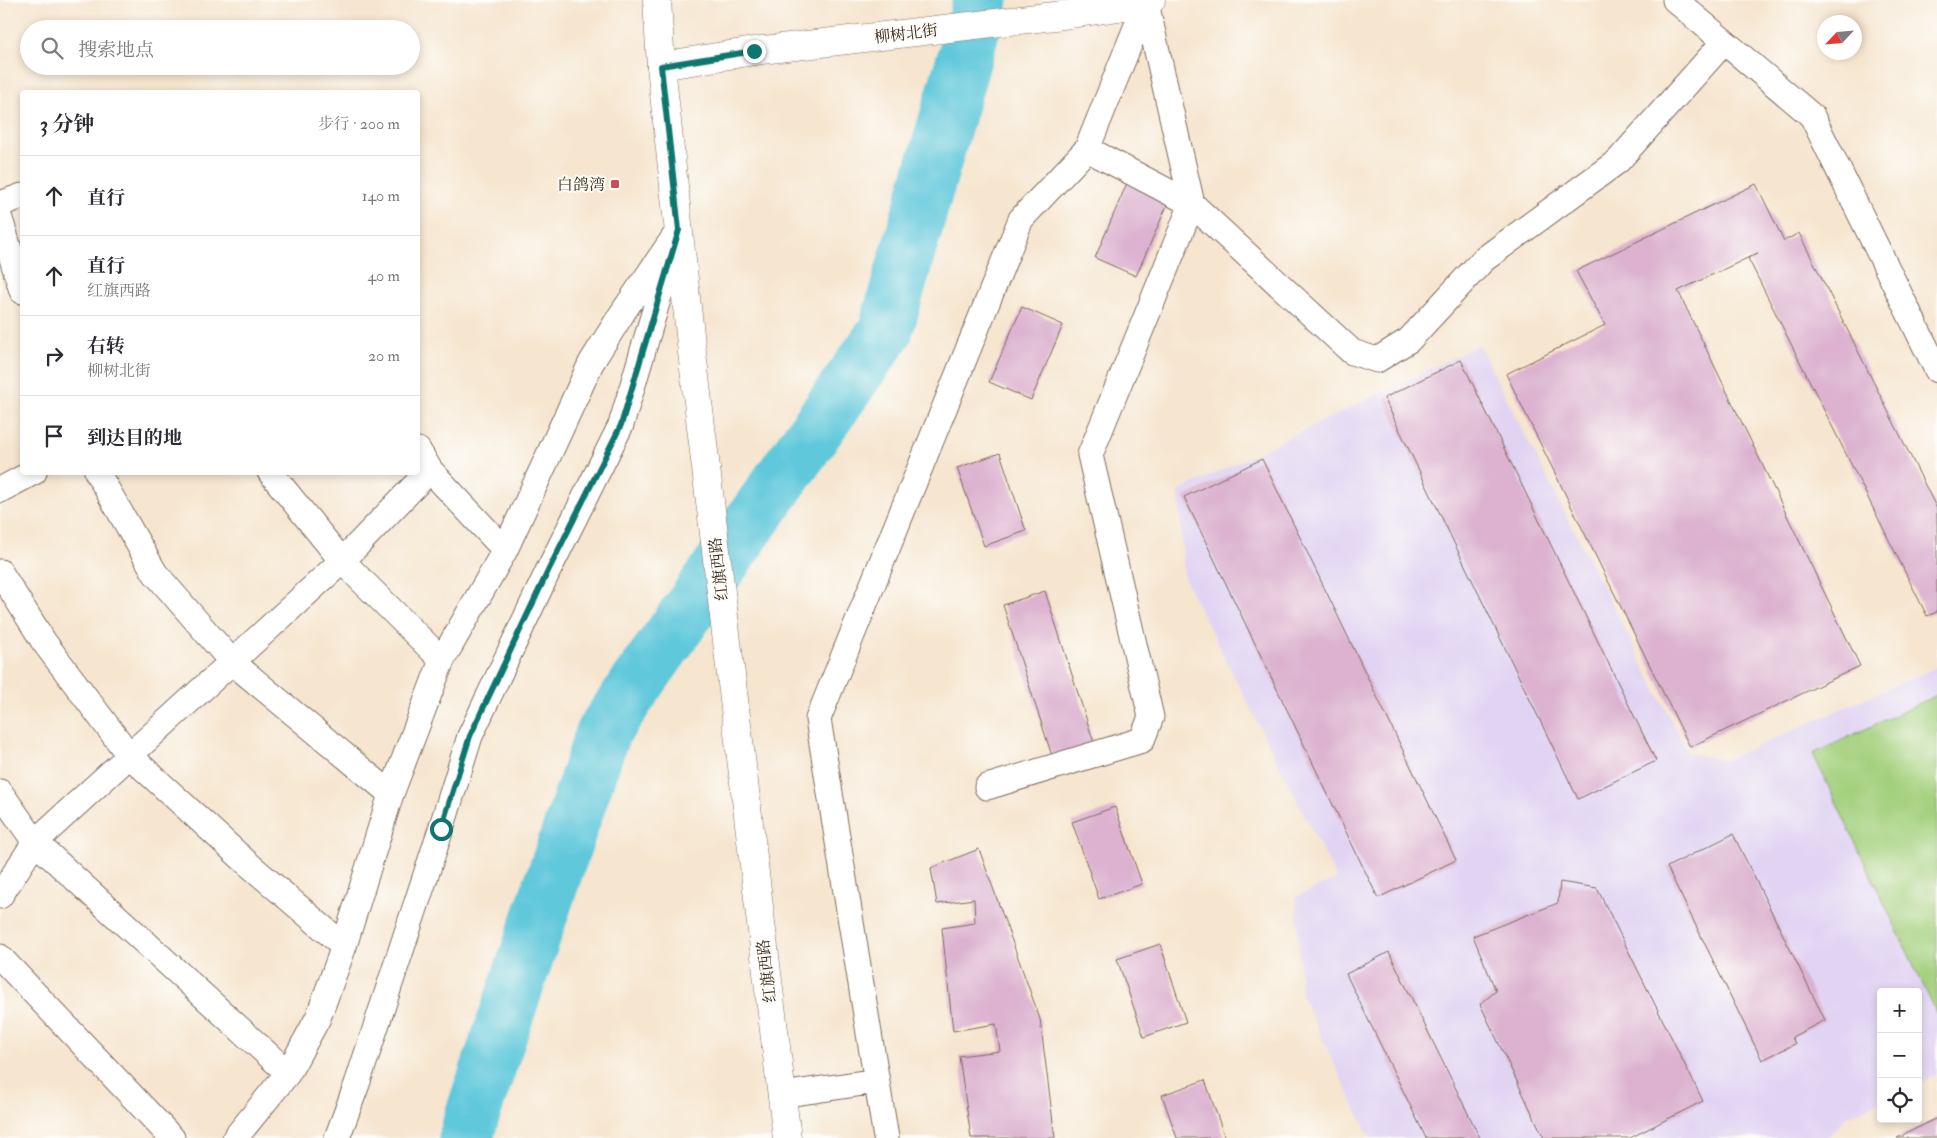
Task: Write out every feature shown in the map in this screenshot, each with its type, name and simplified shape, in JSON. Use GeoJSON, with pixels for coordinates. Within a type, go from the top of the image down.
{"type":"FeatureCollection","features":[{"type":"Feature","properties":{"kind":"main road","name":"红旗西路"},"geometry":{"type":"LineString","coordinates":[[657,0],[661,66],[691,344],[786,1138]]}},
{"type":"Feature","properties":{"kind":"main road","name":"柳树北街"},"geometry":{"type":"LineString","coordinates":[[661,66],[754,51],[1071,14],[1148,2]]}},
{"type":"Feature","properties":{"kind":"street"},"geometry":{"type":"LineString","coordinates":[[1676,0],[1812,116],[1937,370]]}},
{"type":"Feature","properties":{"kind":"street"},"geometry":{"type":"LineString","coordinates":[[886,1138],[818,719],[1021,219],[1087,149],[1148,2]]}},
{"type":"Feature","properties":{"kind":"street"},"geometry":{"type":"LineString","coordinates":[[988,787],[1142,740],[1151,717],[1090,455],[1192,204],[1148,2]]}},
{"type":"Feature","properties":{"kind":"street"},"geometry":{"type":"LineString","coordinates":[[1087,149],[1192,204],[1352,352],[1377,360],[1409,340],[1483,260],[1618,161],[1724,42]]}},
{"type":"Feature","properties":{"kind":"street"},"geometry":{"type":"LineString","coordinates":[[0,204],[20,197]]}},
{"type":"Feature","properties":{"kind":"street"},"geometry":{"type":"LineString","coordinates":[[2,230],[20,285]]}},
{"type":"Feature","properties":{"kind":"street"},"geometry":{"type":"LineString","coordinates":[[235,1138],[288,1073],[318,1018],[344,946],[391,794],[442,660],[504,550],[591,363],[679,230]]}},
{"type":"Feature","properties":{"kind":"street"},"geometry":{"type":"LineString","coordinates":[[337,1138],[357,1084],[470,736],[549,569],[621,425],[679,230]]}},
{"type":"Feature","properties":{"kind":"street"},"geometry":{"type":"LineString","coordinates":[[424,460],[504,550]]}},
{"type":"Feature","properties":{"kind":"street"},"geometry":{"type":"LineString","coordinates":[[0,490],[28,475]]}},
{"type":"Feature","properties":{"kind":"street"},"geometry":{"type":"LineString","coordinates":[[99,475],[155,573],[232,662],[391,794]]}},
{"type":"Feature","properties":{"kind":"street"},"geometry":{"type":"LineString","coordinates":[[272,475],[342,561],[442,660]]}},
{"type":"Feature","properties":{"kind":"street"},"geometry":{"type":"LineString","coordinates":[[0,896],[35,842],[342,561],[412,475]]}},
{"type":"Feature","properties":{"kind":"street"},"geometry":{"type":"LineString","coordinates":[[0,572],[44,642],[129,755],[246,862],[344,946]]}},
{"type":"Feature","properties":{"kind":"street"},"geometry":{"type":"LineString","coordinates":[[0,792],[35,842],[288,1073]]}},
{"type":"Feature","properties":{"kind":"street"},"geometry":{"type":"LineString","coordinates":[[0,956],[172,1138]]}},
{"type":"Feature","properties":{"kind":"street"},"geometry":{"type":"LineString","coordinates":[[781,1094],[877,1081]]}},
{"type":"Feature","properties":{"kind":"shaded area"},"geometry":{"type":"Polygon","coordinates":[[[1479,345],[1688,753],[1725,760],[1937,667],[1937,1074],[1922,1081],[1922,988],[1877,988],[1877,1103],[1847,1116],[1827,1138],[1370,1138],[1301,994],[1296,897],[1337,879],[1184,577],[1179,491],[1479,345]]]}},
{"type":"Feature","properties":{"kind":"green space"},"geometry":{"type":"Polygon","coordinates":[[[1937,695],[1937,1014],[1813,754],[1937,695]]]}},
{"type":"Feature","properties":{"kind":"building"},"geometry":{"type":"Polygon","coordinates":[[[1127,183],[1169,201],[1136,276],[1095,258],[1127,183]]]}},
{"type":"Feature","properties":{"kind":"building"},"geometry":{"type":"Polygon","coordinates":[[[1756,184],[1784,241],[1799,233],[1937,509],[1937,612],[1927,616],[1748,258],[1758,253],[1678,291],[1860,666],[1690,747],[1506,374],[1605,325],[1576,271],[1756,184]]]}},
{"type":"Feature","properties":{"kind":"building"},"geometry":{"type":"Polygon","coordinates":[[[1022,307],[1063,325],[1031,400],[989,382],[1022,307]]]}},
{"type":"Feature","properties":{"kind":"building"},"geometry":{"type":"Polygon","coordinates":[[[1461,360],[1656,761],[1578,799],[1384,398],[1461,360]]]}},
{"type":"Feature","properties":{"kind":"building"},"geometry":{"type":"Polygon","coordinates":[[[1000,453],[1026,531],[984,546],[957,468],[1000,453]]]}},
{"type":"Feature","properties":{"kind":"building"},"geometry":{"type":"Polygon","coordinates":[[[1262,459],[1456,860],[1378,898],[1184,497],[1262,459]]]}},
{"type":"Feature","properties":{"kind":"building"},"geometry":{"type":"Polygon","coordinates":[[[1045,591],[1095,746],[1053,759],[1003,605],[1045,591]]]}},
{"type":"Feature","properties":{"kind":"building"},"geometry":{"type":"Polygon","coordinates":[[[1115,807],[1142,884],[1099,899],[1072,822],[1115,807]]]}},
{"type":"Feature","properties":{"kind":"building"},"geometry":{"type":"Polygon","coordinates":[[[1733,834],[1825,1020],[1792,1037],[1795,1044],[1762,1060],[1667,867],[1733,834]]]}},
{"type":"Feature","properties":{"kind":"building"},"geometry":{"type":"Polygon","coordinates":[[[979,849],[1040,1019],[1055,1138],[971,1138],[959,1056],[1000,1051],[996,1024],[953,1031],[942,928],[975,923],[974,899],[937,904],[931,868],[979,849]]]}},
{"type":"Feature","properties":{"kind":"building"},"geometry":{"type":"Polygon","coordinates":[[[1560,882],[1597,888],[1703,1101],[1630,1138],[1544,1138],[1480,1004],[1496,991],[1473,936],[1558,903],[1560,882]]]}},
{"type":"Feature","properties":{"kind":"building"},"geometry":{"type":"Polygon","coordinates":[[[1160,944],[1186,1022],[1144,1037],[1117,959],[1160,944]]]}},
{"type":"Feature","properties":{"kind":"building"},"geometry":{"type":"Polygon","coordinates":[[[1389,952],[1480,1138],[1426,1138],[1346,974],[1389,952]]]}},
{"type":"Feature","properties":{"kind":"building"},"geometry":{"type":"Polygon","coordinates":[[[1205,1080],[1225,1138],[1177,1138],[1162,1095],[1205,1080]]]}},
{"type":"Feature","properties":{"kind":"building"},"geometry":{"type":"Polygon","coordinates":[[[1937,1118],[1937,1138],[1897,1138],[1937,1118]]]}},
{"type":"Feature","properties":{"kind":"waterway"},"geometry":{"type":"LineString","coordinates":[[466,1138],[603,732],[885,332],[981,0]]}},
{"type":"Feature","properties":{"kind":"place","name":"白鸽湾"},"geometry":{"type":"Point","coordinates":[615,184]}},
{"type":"Feature","properties":{"kind":"route"},"geometry":{"type":"LineString","coordinates":[[441,829],[470,736],[549,569],[621,425],[679,230],[661,66],[754,51]]}}]}
